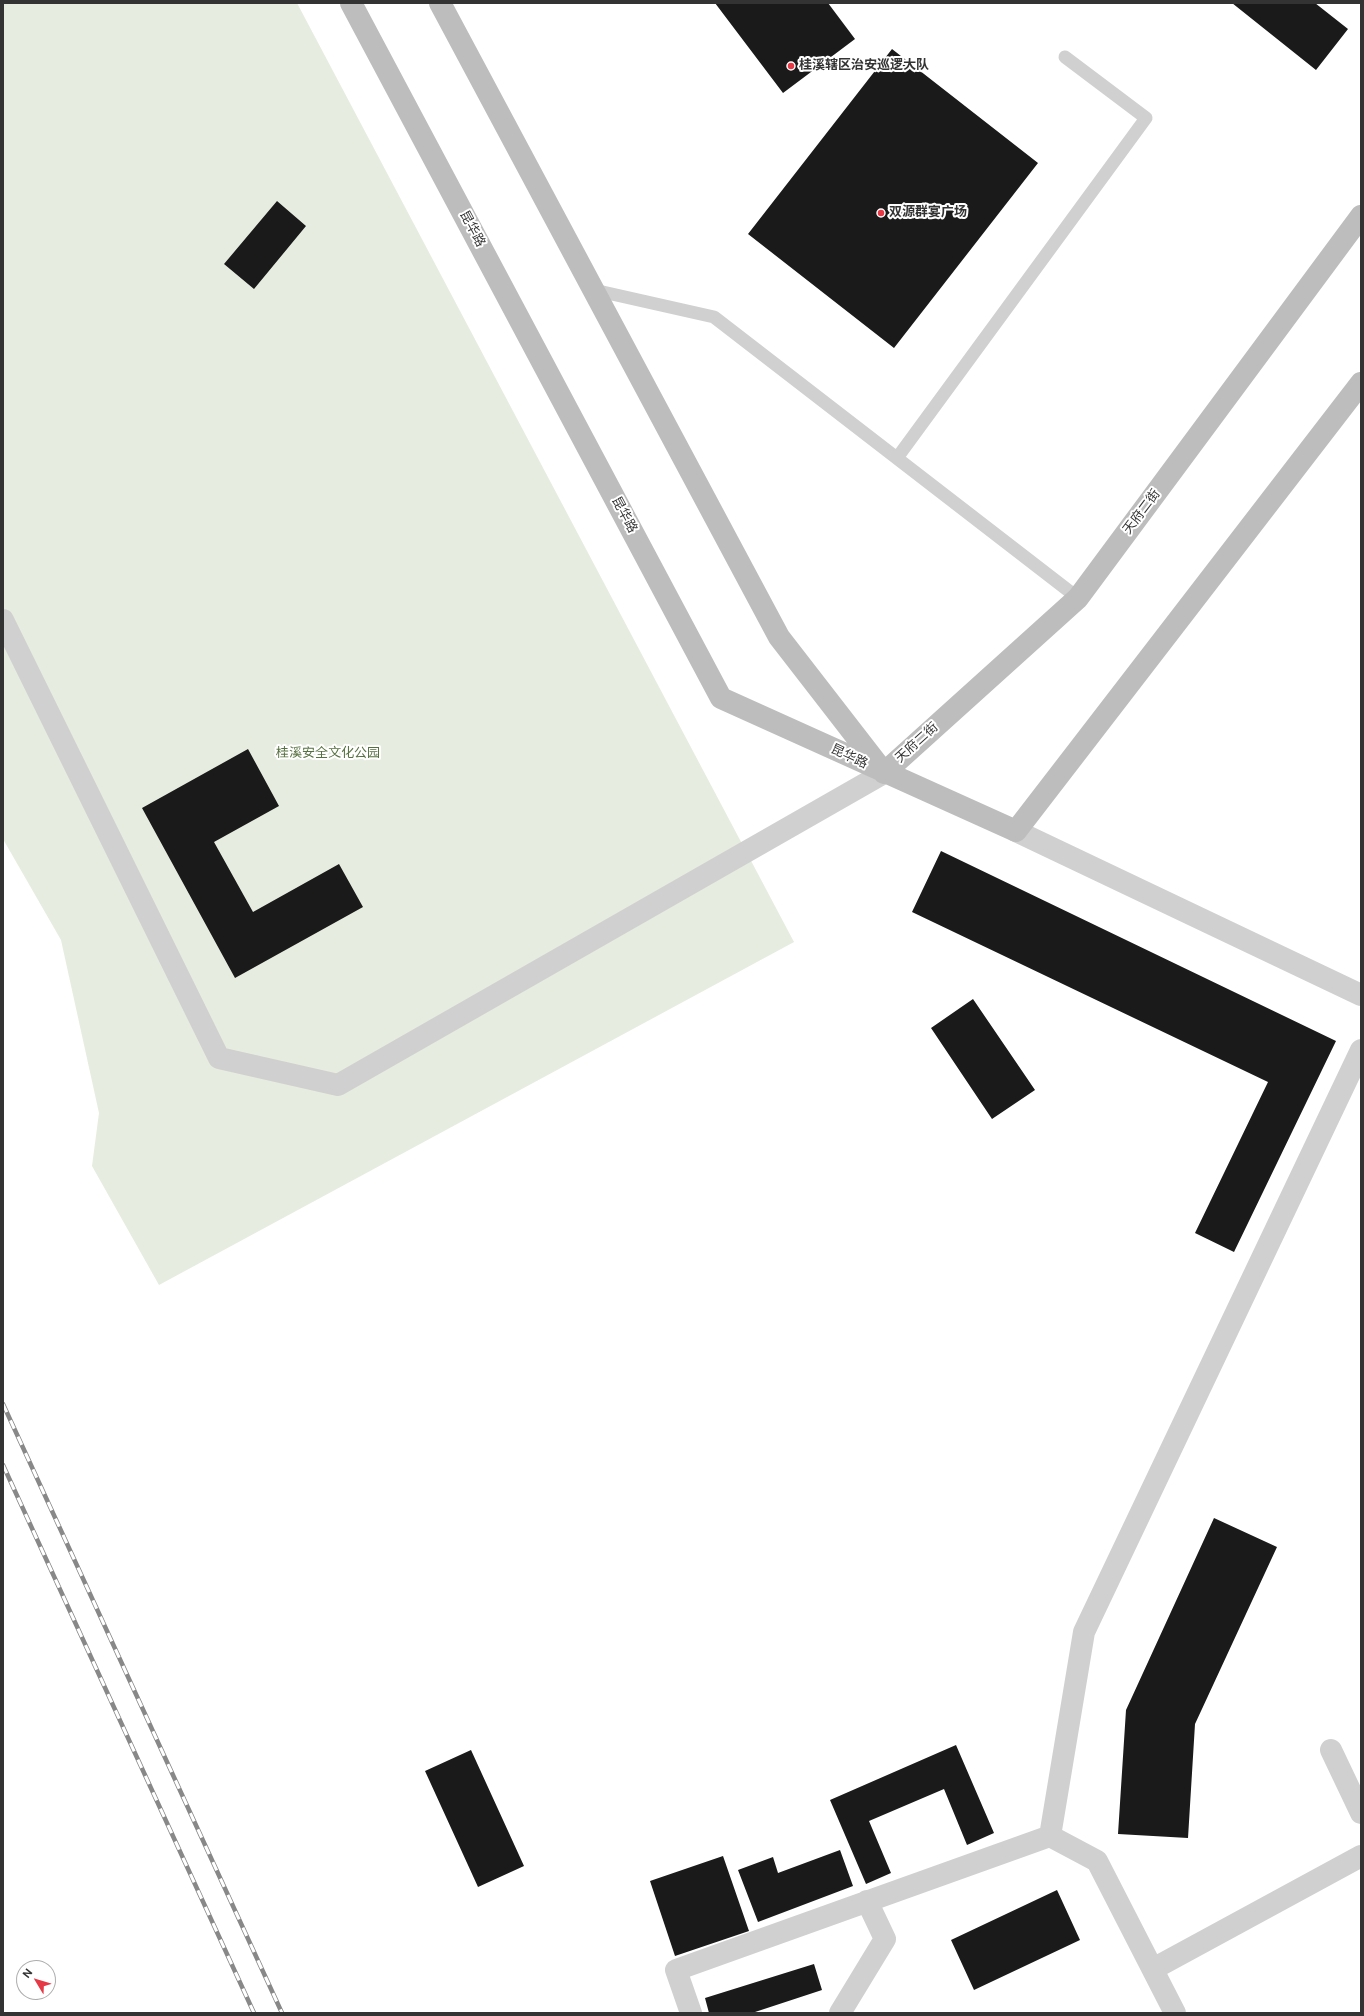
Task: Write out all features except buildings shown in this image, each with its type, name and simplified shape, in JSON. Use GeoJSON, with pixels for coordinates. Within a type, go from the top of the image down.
{"type":"FeatureCollection","features":[{"type":"Feature","properties":{"kind":"main road","name":"昆华路"},"geometry":{"type":"LineString","coordinates":[[351,3],[721,698],[884,773]]}},
{"type":"Feature","properties":{"kind":"main road","name":"昆华路"},"geometry":{"type":"LineString","coordinates":[[440,3],[779,637],[884,773]]}},
{"type":"Feature","properties":{"kind":"main road","name":"天府二街"},"geometry":{"type":"LineString","coordinates":[[884,773],[1078,598],[1361,216]]}},
{"type":"Feature","properties":{"kind":"main road"},"geometry":{"type":"LineString","coordinates":[[884,773],[1016,832],[1361,383]]}},
{"type":"Feature","properties":{"kind":"street"},"geometry":{"type":"LineString","coordinates":[[3,620],[219,1058],[338,1085],[884,773]]}},
{"type":"Feature","properties":{"kind":"street"},"geometry":{"type":"LineString","coordinates":[[1016,832],[1361,995]]}},
{"type":"Feature","properties":{"kind":"street"},"geometry":{"type":"LineString","coordinates":[[1050,1836],[1084,1632],[1361,1050]]}},
{"type":"Feature","properties":{"kind":"street"},"geometry":{"type":"LineString","coordinates":[[1331,1750],[1361,1813]]}},
{"type":"Feature","properties":{"kind":"street"},"geometry":{"type":"LineString","coordinates":[[691,2013],[676,1970],[1050,1836],[1097,1861],[1175,2013]]}},
{"type":"Feature","properties":{"kind":"street"},"geometry":{"type":"LineString","coordinates":[[1152,1969],[1361,1856]]}},
{"type":"Feature","properties":{"kind":"street"},"geometry":{"type":"LineString","coordinates":[[840,2013],[885,1939],[867,1901]]}},
{"type":"Feature","properties":{"kind":"lane"},"geometry":{"type":"LineString","coordinates":[[896,458],[1146,118],[1065,57]]}},
{"type":"Feature","properties":{"kind":"lane"},"geometry":{"type":"LineString","coordinates":[[594,290],[714,317],[1078,598]]}},
{"type":"Feature","properties":{"kind":"green space","name":"桂溪安全文化公园"},"geometry":{"type":"Polygon","coordinates":[[[3,3],[297,3],[794,942],[159,1285],[92,1166],[99,1113],[61,940],[3,839],[3,3]]]}},
{"type":"Feature","properties":{"kind":"railway"},"geometry":{"type":"LineString","coordinates":[[3,1404],[282,2013]]}},
{"type":"Feature","properties":{"kind":"railway"},"geometry":{"type":"LineString","coordinates":[[3,1465],[254,2013]]}},
{"type":"Feature","properties":{"kind":"place","name":"桂溪辖区治安巡逻大队"},"geometry":{"type":"Point","coordinates":[791,66]}},
{"type":"Feature","properties":{"kind":"place","name":"双源群宴广场"},"geometry":{"type":"Point","coordinates":[881,213]}}]}
